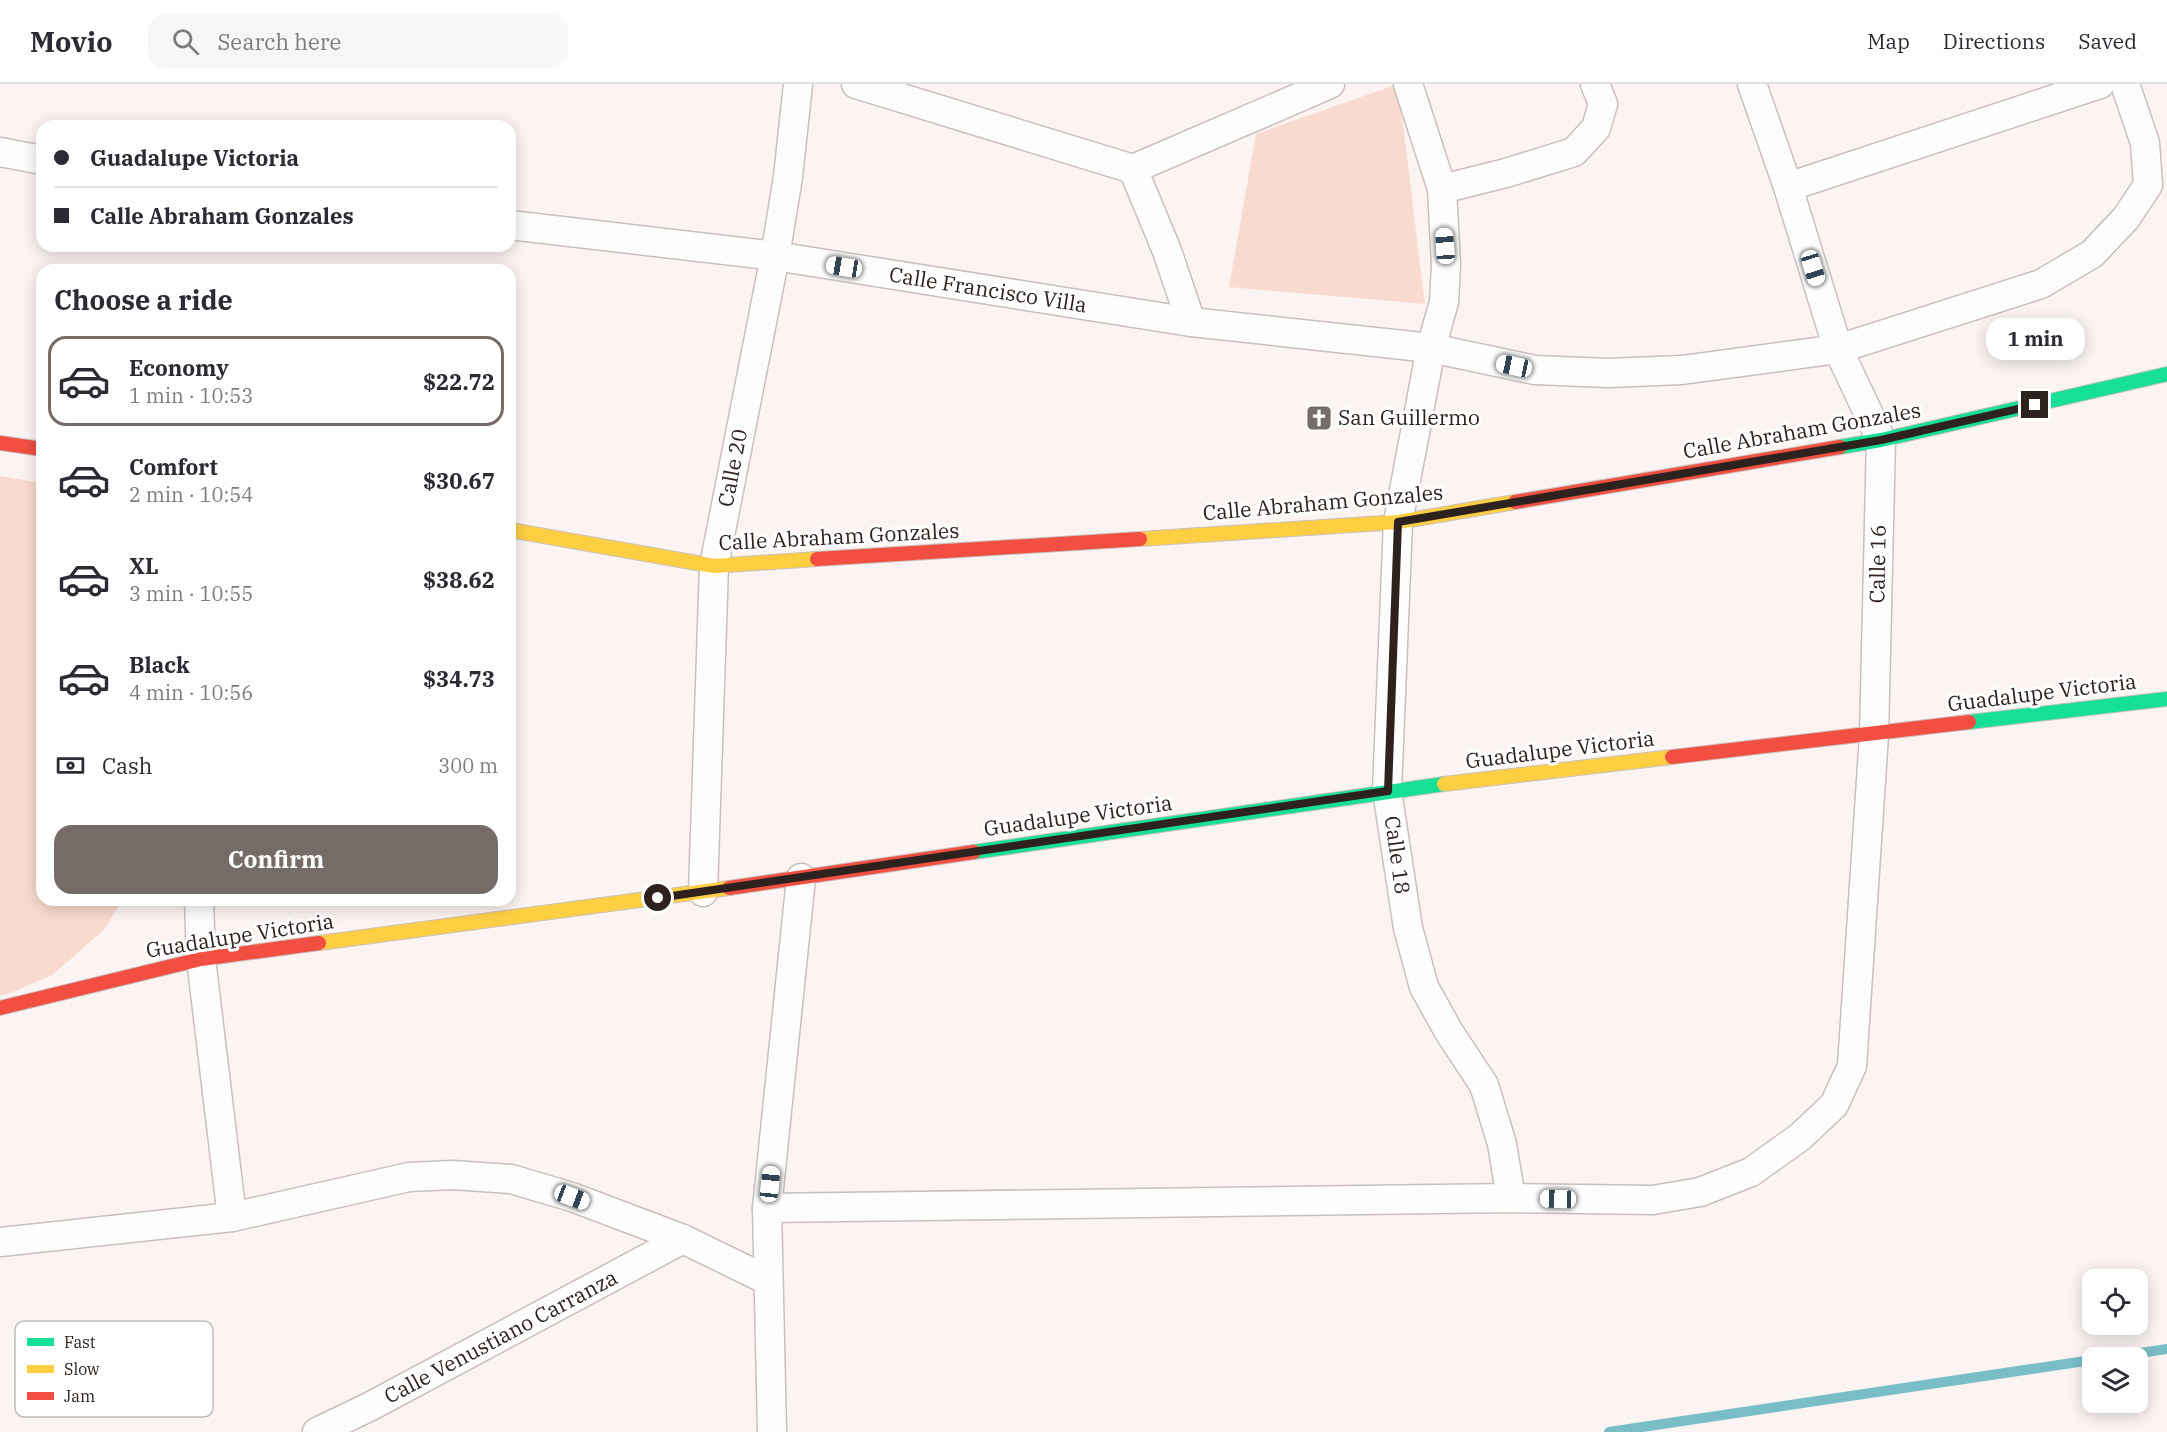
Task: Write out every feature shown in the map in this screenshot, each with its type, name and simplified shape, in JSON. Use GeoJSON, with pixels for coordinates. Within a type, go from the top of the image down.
{"type":"FeatureCollection","features":[{"type":"Feature","properties":{"kind":"street","name":"Calle 20"},"geometry":{"type":"LineString","coordinates":[[703,892],[714,566],[788,177],[798,84]]}},
{"type":"Feature","properties":{"kind":"street"},"geometry":{"type":"LineString","coordinates":[[856,84],[1133,169],[1330,84]]}},
{"type":"Feature","properties":{"kind":"street","name":"Calle 18"},"geometry":{"type":"LineString","coordinates":[[1408,84],[1442,189],[1446,265],[1444,302],[1431,348],[1398,522],[1388,791],[1408,928],[1424,987],[1449,1032],[1484,1085],[1502,1144],[1511,1198]]}},
{"type":"Feature","properties":{"kind":"street"},"geometry":{"type":"LineString","coordinates":[[1442,189],[1506,174],[1574,152],[1596,128],[1603,104],[1595,84]]}},
{"type":"Feature","properties":{"kind":"street"},"geometry":{"type":"LineString","coordinates":[[1788,187],[2100,84]]}},
{"type":"Feature","properties":{"kind":"street","name":"Calle Francisco Villa"},"geometry":{"type":"LineString","coordinates":[[516,226],[774,256],[1191,322],[1431,348],[1535,370],[1608,373],[1682,370],[1838,349],[2041,284],[2092,254],[2126,218],[2148,185],[2145,143],[2125,84]]}},
{"type":"Feature","properties":{"kind":"street","name":"Calle 16"},"geometry":{"type":"LineString","coordinates":[[1511,1198],[1653,1200],[1700,1192],[1751,1172],[1800,1137],[1834,1105],[1852,1066],[1874,735],[1881,440],[1838,349],[1755,85]]}},
{"type":"Feature","properties":{"kind":"street"},"geometry":{"type":"LineString","coordinates":[[0,152],[36,159]]}},
{"type":"Feature","properties":{"kind":"street"},"geometry":{"type":"LineString","coordinates":[[1133,169],[1167,251],[1191,322]]}},
{"type":"Feature","properties":{"kind":"street","name":"Calle Abraham Gonzales"},"geometry":{"type":"LineString","coordinates":[[516,531],[714,566],[1398,522],[1881,440],[2167,374]]}},
{"type":"Feature","properties":{"kind":"street"},"geometry":{"type":"LineString","coordinates":[[0,443],[36,448]]}},
{"type":"Feature","properties":{"kind":"street","name":"Guadalupe Victoria"},"geometry":{"type":"LineString","coordinates":[[0,1008],[201,959],[703,892],[1388,791],[2167,699]]}},
{"type":"Feature","properties":{"kind":"street"},"geometry":{"type":"LineString","coordinates":[[772,1432],[767,1208],[801,878]]}},
{"type":"Feature","properties":{"kind":"street"},"geometry":{"type":"LineString","coordinates":[[199,906],[201,959],[232,1217]]}},
{"type":"Feature","properties":{"kind":"street"},"geometry":{"type":"LineString","coordinates":[[0,1242],[232,1217],[409,1177],[453,1175],[511,1179],[572,1197],[683,1239],[767,1280]]}},
{"type":"Feature","properties":{"kind":"street"},"geometry":{"type":"LineString","coordinates":[[767,1208],[1511,1198]]}},
{"type":"Feature","properties":{"kind":"street","name":"Calle Venustiano Carranza"},"geometry":{"type":"LineString","coordinates":[[317,1432],[371,1406],[683,1239]]}},
{"type":"Feature","properties":{"kind":"shaded area"},"geometry":{"type":"Polygon","coordinates":[[[1398,84],[1425,304],[1229,287],[1256,134],[1398,84]]]}},
{"type":"Feature","properties":{"kind":"shaded area"},"geometry":{"type":"Polygon","coordinates":[[[0,476],[36,482],[36,906],[118,906],[104,930],[52,975],[8,994],[0,995],[0,476]]]}},
{"type":"Feature","properties":{"kind":"waterway"},"geometry":{"type":"LineString","coordinates":[[2148,1352],[2167,1349]]}},
{"type":"Feature","properties":{"kind":"waterway"},"geometry":{"type":"LineString","coordinates":[[1609,1432],[2082,1361]]}},
{"type":"Feature","properties":{"kind":"traffic: fast"},"geometry":{"type":"LineString","coordinates":[[1840,447],[1881,440],[2167,374]]}},
{"type":"Feature","properties":{"kind":"traffic: fast"},"geometry":{"type":"LineString","coordinates":[[1969,722],[2167,699]]}},
{"type":"Feature","properties":{"kind":"traffic: fast"},"geometry":{"type":"LineString","coordinates":[[974,852],[1444,784]]}},
{"type":"Feature","properties":{"kind":"traffic: slow"},"geometry":{"type":"LineString","coordinates":[[1140,539],[1398,522],[1515,502]]}},
{"type":"Feature","properties":{"kind":"traffic: slow"},"geometry":{"type":"LineString","coordinates":[[516,531],[714,566],[817,559]]}},
{"type":"Feature","properties":{"kind":"traffic: slow"},"geometry":{"type":"LineString","coordinates":[[1444,784],[1672,757]]}},
{"type":"Feature","properties":{"kind":"traffic: slow"},"geometry":{"type":"LineString","coordinates":[[319,943],[729,888]]}},
{"type":"Feature","properties":{"kind":"traffic: jam"},"geometry":{"type":"LineString","coordinates":[[0,443],[36,448]]}},
{"type":"Feature","properties":{"kind":"traffic: jam"},"geometry":{"type":"LineString","coordinates":[[1515,502],[1840,447]]}},
{"type":"Feature","properties":{"kind":"traffic: jam"},"geometry":{"type":"LineString","coordinates":[[817,559],[1140,539]]}},
{"type":"Feature","properties":{"kind":"traffic: jam"},"geometry":{"type":"LineString","coordinates":[[1672,757],[1969,722]]}},
{"type":"Feature","properties":{"kind":"traffic: jam"},"geometry":{"type":"LineString","coordinates":[[729,888],[974,852]]}},
{"type":"Feature","properties":{"kind":"traffic: jam"},"geometry":{"type":"LineString","coordinates":[[0,1008],[201,959],[319,943]]}},
{"type":"Feature","properties":{"kind":"place","name":"San Guillermo"},"geometry":{"type":"Point","coordinates":[1319,418]}},
{"type":"Feature","properties":{"kind":"route"},"geometry":{"type":"LineString","coordinates":[[658,898],[1388,791],[1398,522],[1881,440],[2035,405]]}}]}
